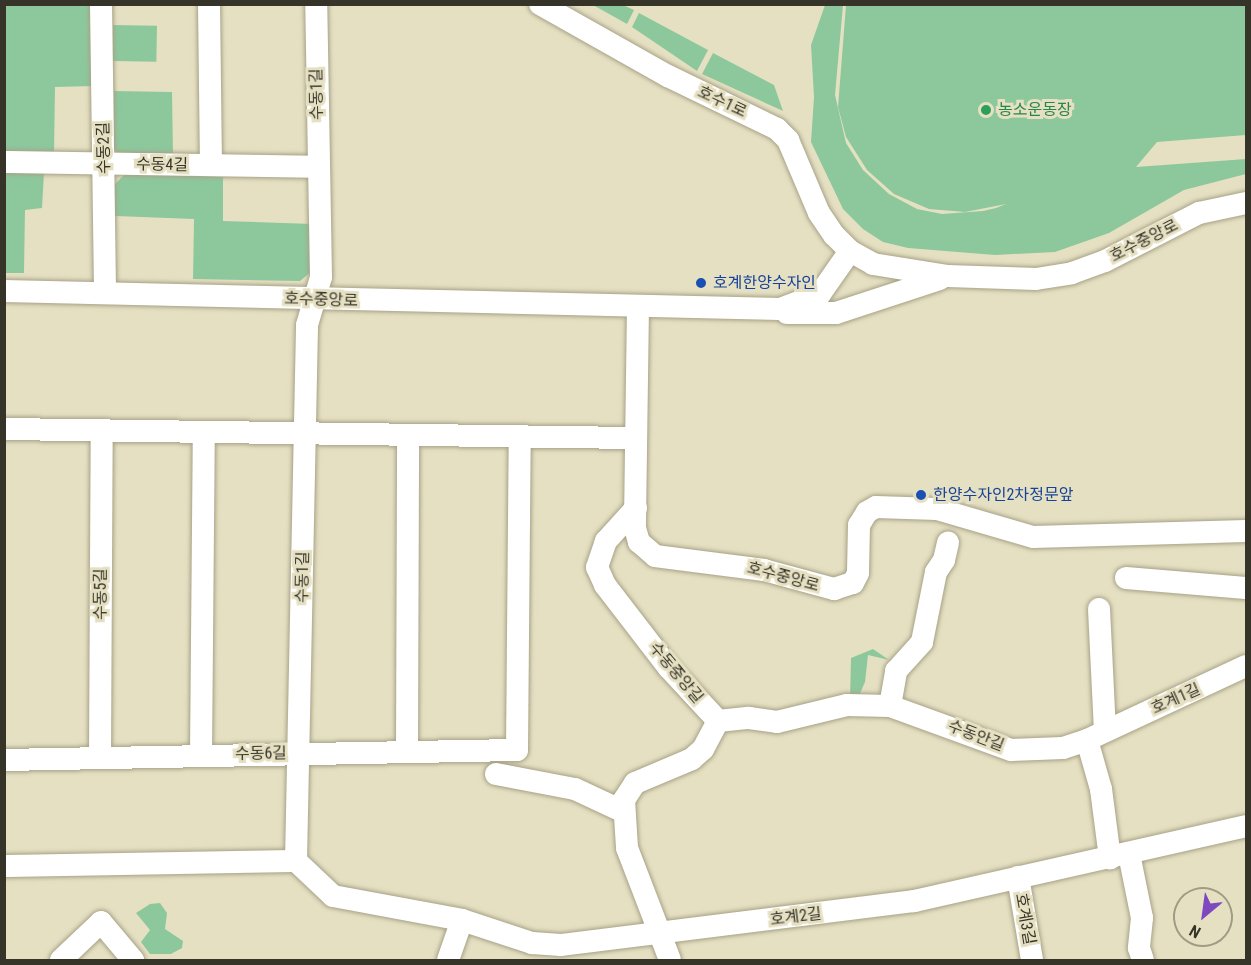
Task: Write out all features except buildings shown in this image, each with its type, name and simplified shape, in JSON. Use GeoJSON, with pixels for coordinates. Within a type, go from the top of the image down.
{"type":"FeatureCollection","features":[{"type":"Feature","properties":{"kind":"street","name":"수동2길"},"geometry":{"type":"LineString","coordinates":[[101,4],[105,292]]}},
{"type":"Feature","properties":{"kind":"street","name":"수동4길"},"geometry":{"type":"LineString","coordinates":[[210,4],[211,165]]}},
{"type":"Feature","properties":{"kind":"street","name":"수동1길"},"geometry":{"type":"LineString","coordinates":[[296,861],[301,753],[307,325],[321,277],[316,4]]}},
{"type":"Feature","properties":{"kind":"street","name":"호수1로"},"geometry":{"type":"LineString","coordinates":[[540,4],[659,71],[777,129],[788,140],[819,213],[850,252]]}},
{"type":"Feature","properties":{"kind":"street","name":"수동4길"},"geometry":{"type":"LineString","coordinates":[[4,162],[319,167]]}},
{"type":"Feature","properties":{"kind":"street","name":"호수중앙로"},"geometry":{"type":"LineString","coordinates":[[4,291],[105,292],[313,300],[780,309],[820,294],[850,252],[893,270],[948,276],[1005,280],[1072,273],[1105,261],[1199,213],[1246,203]]}},
{"type":"Feature","properties":{"kind":"street"},"geometry":{"type":"LineString","coordinates":[[756,309],[801,315],[837,313],[948,276]]}},
{"type":"Feature","properties":{"kind":"street","name":"호수중앙로"},"geometry":{"type":"LineString","coordinates":[[638,306],[636,508],[639,542],[655,556],[764,570],[834,589],[853,583],[858,573],[859,525],[867,512],[876,507],[937,508],[1033,537],[1246,531]]}},
{"type":"Feature","properties":{"kind":"street"},"geometry":{"type":"LineString","coordinates":[[4,429],[636,438]]}},
{"type":"Feature","properties":{"kind":"street","name":"수동5길"},"geometry":{"type":"LineString","coordinates":[[100,758],[102,430]]}},
{"type":"Feature","properties":{"kind":"street"},"geometry":{"type":"LineString","coordinates":[[201,755],[204,432]]}},
{"type":"Feature","properties":{"kind":"street"},"geometry":{"type":"LineString","coordinates":[[407,750],[408,435]]}},
{"type":"Feature","properties":{"kind":"street","name":"수동6길"},"geometry":{"type":"LineString","coordinates":[[4,760],[407,750],[517,750],[520,437]]}},
{"type":"Feature","properties":{"kind":"street","name":"수동중앙길"},"geometry":{"type":"LineString","coordinates":[[636,508],[606,541],[597,567],[605,585],[669,668],[718,721]]}},
{"type":"Feature","properties":{"kind":"street"},"geometry":{"type":"LineString","coordinates":[[890,706],[896,671],[922,642],[936,572],[944,560],[948,542]]}},
{"type":"Feature","properties":{"kind":"street"},"geometry":{"type":"LineString","coordinates":[[1126,578],[1246,588]]}},
{"type":"Feature","properties":{"kind":"street"},"geometry":{"type":"LineString","coordinates":[[1099,609],[1096,735],[1101,789],[1120,856],[1142,918],[1139,948],[1143,960]]}},
{"type":"Feature","properties":{"kind":"street","name":"호계1길"},"geometry":{"type":"LineString","coordinates":[[1096,735],[1246,666]]}},
{"type":"Feature","properties":{"kind":"street","name":"수동안길"},"geometry":{"type":"LineString","coordinates":[[718,721],[749,718],[777,722],[846,705],[890,706],[1011,750],[1063,748],[1096,735]]}},
{"type":"Feature","properties":{"kind":"street"},"geometry":{"type":"LineString","coordinates":[[670,960],[627,848],[622,811],[628,790],[635,783],[692,759],[703,749],[718,721]]}},
{"type":"Feature","properties":{"kind":"street"},"geometry":{"type":"LineString","coordinates":[[496,774],[575,789],[622,811]]}},
{"type":"Feature","properties":{"kind":"street","name":"호계2길"},"geometry":{"type":"LineString","coordinates":[[296,861],[333,896],[462,920],[507,937],[561,945],[660,935],[914,901],[1246,826]]}},
{"type":"Feature","properties":{"kind":"street"},"geometry":{"type":"LineString","coordinates":[[4,866],[296,861]]}},
{"type":"Feature","properties":{"kind":"street","name":"호계3길"},"geometry":{"type":"LineString","coordinates":[[1018,878],[1032,960]]}},
{"type":"Feature","properties":{"kind":"street"},"geometry":{"type":"LineString","coordinates":[[448,960],[462,920]]}},
{"type":"Feature","properties":{"kind":"street"},"geometry":{"type":"LineString","coordinates":[[62,960],[101,922],[133,960]]}},
{"type":"Feature","properties":{"kind":"green space"},"geometry":{"type":"Polygon","coordinates":[[[4,5],[93,5],[94,86],[55,87],[54,154],[5,151],[4,5]]]}},
{"type":"Feature","properties":{"kind":"green space"},"geometry":{"type":"Polygon","coordinates":[[[593,5],[623,5],[634,10],[627,24],[593,5]]]}},
{"type":"Feature","properties":{"kind":"green space","name":"농소운동장"},"geometry":{"type":"Polygon","coordinates":[[[825,5],[843,5],[835,95],[846,143],[863,170],[889,194],[917,209],[942,214],[983,211],[1006,204],[965,212],[929,209],[894,194],[867,170],[846,137],[838,107],[846,5],[1246,5],[1246,135],[1157,142],[1136,167],[1246,159],[1246,174],[1184,190],[1109,233],[1055,252],[995,255],[908,248],[883,242],[863,229],[843,209],[811,142],[814,97],[811,45],[825,5]]]}},
{"type":"Feature","properties":{"kind":"green space"},"geometry":{"type":"Polygon","coordinates":[[[639,13],[708,50],[697,71],[632,27],[639,13]]]}},
{"type":"Feature","properties":{"kind":"green space"},"geometry":{"type":"Polygon","coordinates":[[[113,25],[157,26],[156,62],[112,61],[113,25]]]}},
{"type":"Feature","properties":{"kind":"green space"},"geometry":{"type":"Polygon","coordinates":[[[713,53],[774,85],[783,111],[702,74],[713,53]]]}},
{"type":"Feature","properties":{"kind":"green space"},"geometry":{"type":"Polygon","coordinates":[[[114,91],[172,92],[173,156],[120,155],[114,149],[114,91]]]}},
{"type":"Feature","properties":{"kind":"green space"},"geometry":{"type":"Polygon","coordinates":[[[5,172],[44,173],[42,208],[25,210],[24,273],[5,273],[5,172]]]}},
{"type":"Feature","properties":{"kind":"green space"},"geometry":{"type":"Polygon","coordinates":[[[125,174],[223,177],[223,221],[313,224],[312,271],[300,281],[193,279],[194,219],[115,216],[114,185],[125,174]]]}},
{"type":"Feature","properties":{"kind":"green space"},"geometry":{"type":"Polygon","coordinates":[[[873,649],[889,660],[868,655],[865,682],[858,698],[850,699],[851,658],[873,649]]]}},
{"type":"Feature","properties":{"kind":"green space"},"geometry":{"type":"Polygon","coordinates":[[[160,903],[167,913],[165,929],[183,941],[182,948],[171,954],[150,954],[141,942],[150,930],[136,913],[150,904],[160,903]]]}},
{"type":"Feature","properties":{"kind":"place","name":"농소운동장"},"geometry":{"type":"Point","coordinates":[986,110]}},
{"type":"Feature","properties":{"kind":"place","name":"호계한양수자인"},"geometry":{"type":"Point","coordinates":[701,283]}},
{"type":"Feature","properties":{"kind":"place","name":"한양수자인2차정문앞"},"geometry":{"type":"Point","coordinates":[921,495]}}]}
